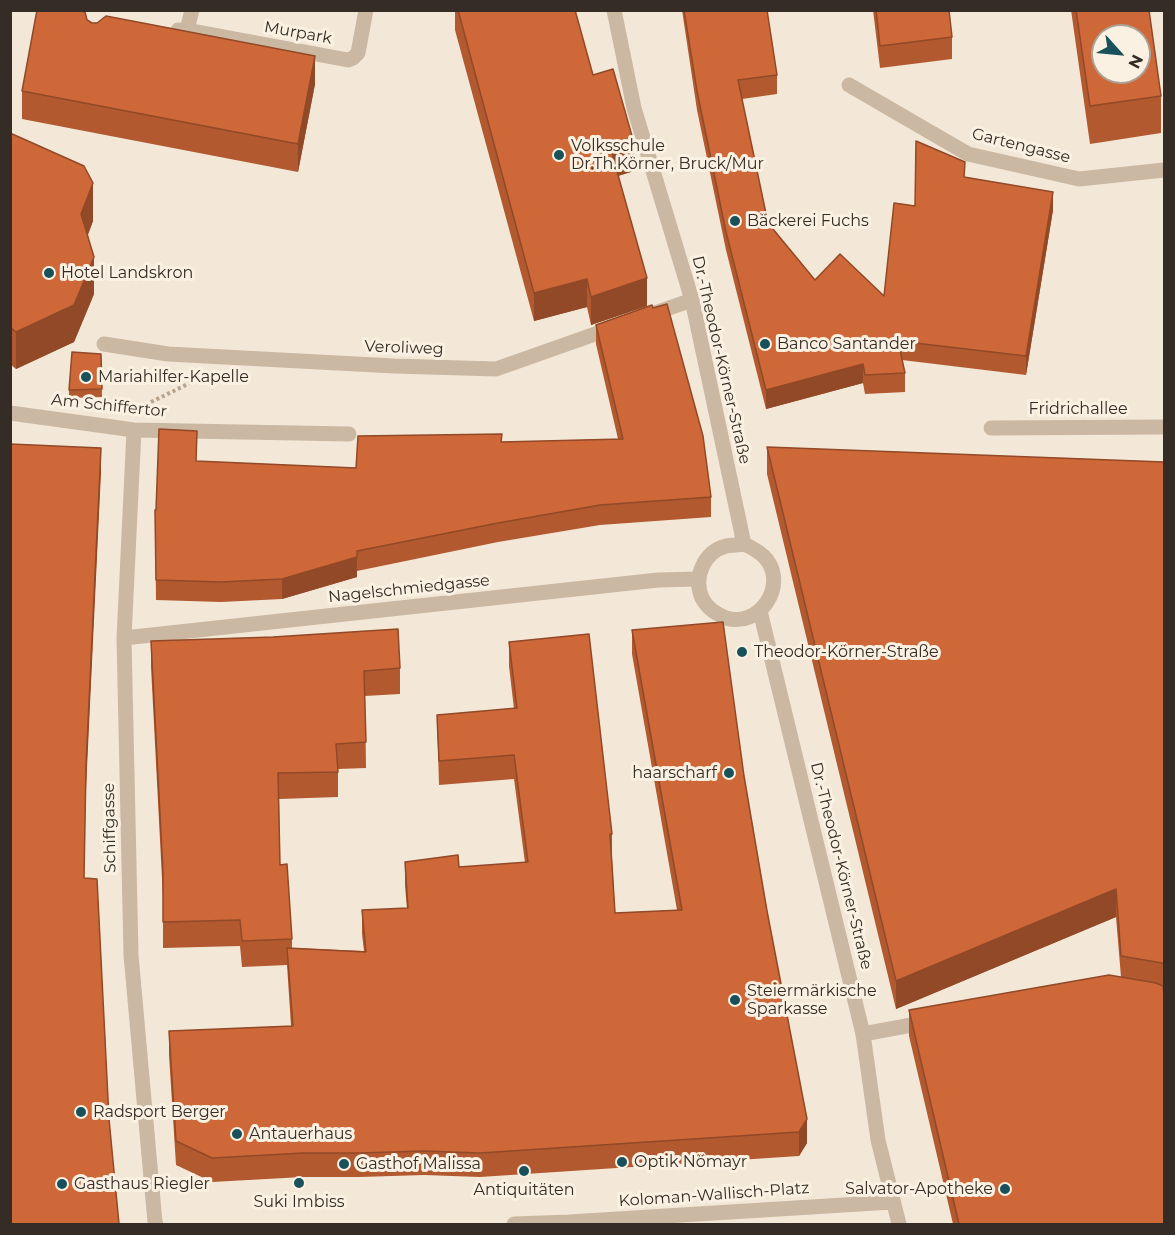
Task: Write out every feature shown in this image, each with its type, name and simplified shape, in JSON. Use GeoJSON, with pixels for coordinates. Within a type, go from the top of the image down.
{"type":"FeatureCollection","features":[{"type":"Feature","properties":{"kind":"street"},"geometry":{"type":"LineString","coordinates":[[188,30],[192,10]]}},
{"type":"Feature","properties":{"kind":"street","name":"Murpark"},"geometry":{"type":"LineString","coordinates":[[166,28],[188,30],[348,60],[358,52],[366,10]]}},
{"type":"Feature","properties":{"kind":"street","name":"Dr.-Theodor-Körner-Straße"},"geometry":{"type":"LineString","coordinates":[[614,10],[634,108],[692,300],[744,544]]}},
{"type":"Feature","properties":{"kind":"street","name":"Gartengasse"},"geometry":{"type":"LineString","coordinates":[[849,85],[968,154],[1079,179],[1164,170]]}},
{"type":"Feature","properties":{"kind":"street","name":"Veroliweg"},"geometry":{"type":"LineString","coordinates":[[104,344],[168,354],[495,369],[692,300]]}},
{"type":"Feature","properties":{"kind":"street","name":"Am Schiffertor"},"geometry":{"type":"LineString","coordinates":[[10,413],[134,430],[349,434]]}},
{"type":"Feature","properties":{"kind":"street","name":"Fridrichallee"},"geometry":{"type":"LineString","coordinates":[[991,428],[1164,427]]}},
{"type":"Feature","properties":{"kind":"street","name":"Schiffgasse"},"geometry":{"type":"LineString","coordinates":[[134,430],[124,638],[131,955],[156,1224]]}},
{"type":"Feature","properties":{"kind":"street"},"geometry":{"type":"LineString","coordinates":[[744,544],[760,553],[768,562],[774,585],[771,597],[760,611],[744,619],[731,619],[709,608],[702,597],[699,585],[700,572],[705,561],[714,552],[725,546],[744,544]]}},
{"type":"Feature","properties":{"kind":"street","name":"Nagelschmiedgasse"},"geometry":{"type":"LineString","coordinates":[[124,638],[646,581],[699,579]]}},
{"type":"Feature","properties":{"kind":"street","name":"Dr.-Theodor-Körner-Straße"},"geometry":{"type":"LineString","coordinates":[[760,611],[863,1034],[878,1140],[892,1202]]}},
{"type":"Feature","properties":{"kind":"street"},"geometry":{"type":"LineString","coordinates":[[863,1034],[940,1020]]}},
{"type":"Feature","properties":{"kind":"street"},"geometry":{"type":"LineString","coordinates":[[892,1202],[899,1224]]}},
{"type":"Feature","properties":{"kind":"street","name":"Koloman-Wallisch-Platz"},"geometry":{"type":"LineString","coordinates":[[514,1224],[892,1202]]}},
{"type":"Feature","properties":{"kind":"building"},"geometry":{"type":"Polygon","coordinates":[[[37,10],[77,10],[85,12],[87,20],[92,23],[97,23],[106,16],[315,56],[298,144],[22,91],[37,10]]]}},
{"type":"Feature","properties":{"kind":"building","name":"Volksschule Dr.Th.Körner, Bruck/Mur"},"geometry":{"type":"Polygon","coordinates":[[[458,10],[575,10],[593,75],[613,69],[634,143],[611,150],[647,278],[591,297],[587,279],[534,293],[458,10]]]}},
{"type":"Feature","properties":{"kind":"building"},"geometry":{"type":"Polygon","coordinates":[[[684,10],[767,10],[777,75],[738,80],[768,223],[815,280],[840,254],[884,296],[894,203],[915,206],[916,141],[965,162],[964,177],[1053,192],[1026,356],[898,341],[905,373],[865,375],[863,364],[766,390],[726,232],[697,91],[684,10]]]}},
{"type":"Feature","properties":{"kind":"building"},"geometry":{"type":"Polygon","coordinates":[[[876,10],[949,10],[952,37],[880,46],[876,10]]]}},
{"type":"Feature","properties":{"kind":"building"},"geometry":{"type":"Polygon","coordinates":[[[1076,10],[1149,10],[1151,24],[1091,24],[1091,84],[1151,84],[1151,24],[1161,96],[1090,106],[1076,10]]]}},
{"type":"Feature","properties":{"kind":"building","name":"Hotel Landskron"},"geometry":{"type":"Polygon","coordinates":[[[10,133],[84,166],[93,183],[81,214],[94,257],[74,305],[16,332],[10,327],[10,133]]]}},
{"type":"Feature","properties":{"kind":"building"},"geometry":{"type":"Polygon","coordinates":[[[667,304],[703,436],[711,497],[600,505],[498,523],[357,551],[357,557],[282,579],[221,582],[156,580],[155,510],[159,429],[197,431],[196,461],[356,468],[358,436],[502,434],[501,442],[623,439],[596,325],[652,305],[653,308],[667,304]]]}},
{"type":"Feature","properties":{"kind":"building","name":"Mariahilfer-Kapelle"},"geometry":{"type":"Polygon","coordinates":[[[72,352],[101,354],[102,389],[69,390],[72,352]]]}},
{"type":"Feature","properties":{"kind":"building"},"geometry":{"type":"Polygon","coordinates":[[[10,444],[101,448],[86,765],[84,878],[97,879],[109,1119],[119,1224],[10,1224],[10,444]]]}},
{"type":"Feature","properties":{"kind":"building"},"geometry":{"type":"Polygon","coordinates":[[[767,447],[1164,462],[1164,965],[1121,956],[1116,889],[896,981],[767,447]]]}},
{"type":"Feature","properties":{"kind":"building"},"geometry":{"type":"Polygon","coordinates":[[[723,622],[744,776],[807,1119],[799,1132],[480,1153],[424,1151],[303,1153],[212,1158],[176,1141],[169,1031],[293,1026],[287,948],[366,952],[362,910],[408,908],[405,862],[458,855],[459,867],[528,862],[514,755],[439,761],[437,715],[517,708],[509,642],[589,634],[612,834],[610,834],[615,913],[682,910],[632,630],[723,622]]]}},
{"type":"Feature","properties":{"kind":"building"},"geometry":{"type":"Polygon","coordinates":[[[398,629],[400,668],[364,671],[366,742],[336,744],[338,772],[278,773],[280,865],[287,864],[292,939],[242,941],[240,920],[163,922],[163,872],[151,641],[273,637],[398,629]]]}},
{"type":"Feature","properties":{"kind":"building"},"geometry":{"type":"Polygon","coordinates":[[[1109,975],[1163,986],[1164,1224],[959,1224],[909,1010],[1109,975]]]}},
{"type":"Feature","properties":{"kind":"place","name":"Volksschule Dr.Th.Körner, Bruck/Mur"},"geometry":{"type":"Point","coordinates":[559,155]}},
{"type":"Feature","properties":{"kind":"place","name":"Bäckerei Fuchs"},"geometry":{"type":"Point","coordinates":[735,221]}},
{"type":"Feature","properties":{"kind":"place","name":"Hotel Landskron"},"geometry":{"type":"Point","coordinates":[49,273]}},
{"type":"Feature","properties":{"kind":"place","name":"Banco Santander"},"geometry":{"type":"Point","coordinates":[765,344]}},
{"type":"Feature","properties":{"kind":"place","name":"Mariahilfer-Kapelle"},"geometry":{"type":"Point","coordinates":[86,377]}},
{"type":"Feature","properties":{"kind":"place","name":"Theodor-Körner-Straße"},"geometry":{"type":"Point","coordinates":[742,652]}},
{"type":"Feature","properties":{"kind":"place","name":"haarscharf"},"geometry":{"type":"Point","coordinates":[729,773]}},
{"type":"Feature","properties":{"kind":"place","name":"Steiermärkische Sparkasse"},"geometry":{"type":"Point","coordinates":[735,1000]}},
{"type":"Feature","properties":{"kind":"place","name":"Radsport Berger"},"geometry":{"type":"Point","coordinates":[81,1112]}},
{"type":"Feature","properties":{"kind":"place","name":"Antauerhaus"},"geometry":{"type":"Point","coordinates":[237,1134]}},
{"type":"Feature","properties":{"kind":"place","name":"Optik Nömayr"},"geometry":{"type":"Point","coordinates":[622,1162]}},
{"type":"Feature","properties":{"kind":"place","name":"Gasthof Malissa"},"geometry":{"type":"Point","coordinates":[344,1164]}},
{"type":"Feature","properties":{"kind":"place","name":"Antiquitäten"},"geometry":{"type":"Point","coordinates":[524,1171]}},
{"type":"Feature","properties":{"kind":"place","name":"Suki Imbiss"},"geometry":{"type":"Point","coordinates":[299,1183]}},
{"type":"Feature","properties":{"kind":"place","name":"Gasthaus Riegler"},"geometry":{"type":"Point","coordinates":[62,1184]}},
{"type":"Feature","properties":{"kind":"place","name":"Salvator-Apotheke"},"geometry":{"type":"Point","coordinates":[1005,1189]}}]}
